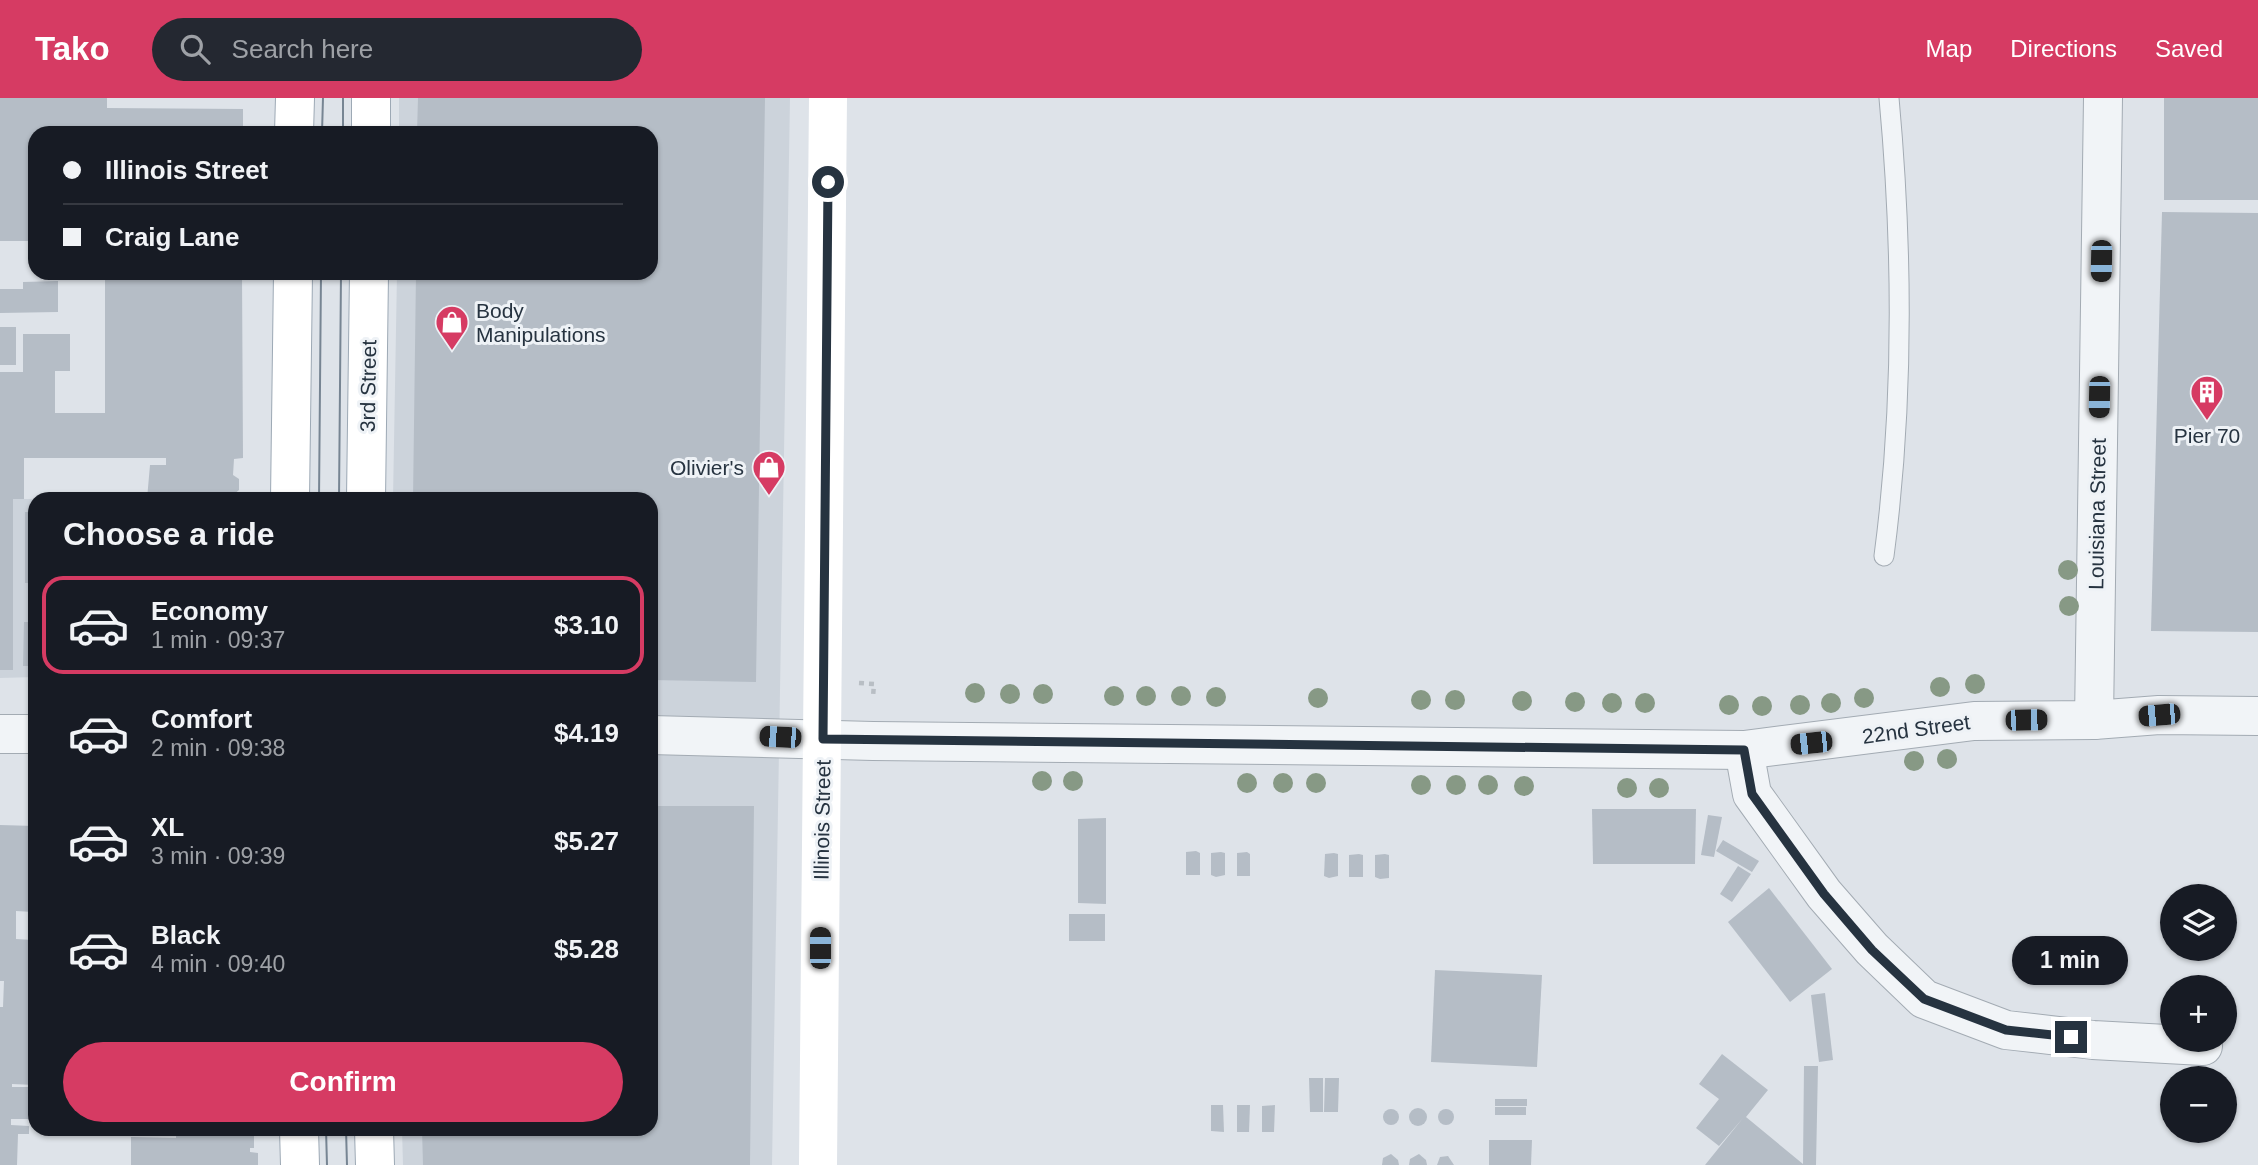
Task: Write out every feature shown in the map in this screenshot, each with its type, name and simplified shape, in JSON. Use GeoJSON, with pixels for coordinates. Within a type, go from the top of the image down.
{"type":"FeatureCollection","features":[{"type":"Feature","properties":{"kind":"street"},"geometry":{"type":"LineString","coordinates":[[295,98],[295,126]]}},
{"type":"Feature","properties":{"kind":"street"},"geometry":{"type":"LineString","coordinates":[[371,98],[371,126]]}},
{"type":"Feature","properties":{"kind":"street","name":"Illinois Street"},"geometry":{"type":"LineString","coordinates":[[818,1165],[828,98]]}},
{"type":"Feature","properties":{"kind":"street","name":"Louisiana Street"},"geometry":{"type":"LineString","coordinates":[[2094,720],[2103,98]]}},
{"type":"Feature","properties":{"kind":"street"},"geometry":{"type":"LineString","coordinates":[[290,492],[293,280]]}},
{"type":"Feature","properties":{"kind":"street","name":"3rd Street"},"geometry":{"type":"LineString","coordinates":[[366,492],[369,280]]}},
{"type":"Feature","properties":{"kind":"street","name":"22nd Street"},"geometry":{"type":"LineString","coordinates":[[658,735],[1744,750],[1974,721],[2094,720],[2159,715],[2258,716]]}},
{"type":"Feature","properties":{"kind":"street"},"geometry":{"type":"LineString","coordinates":[[0,734],[28,734]]}},
{"type":"Feature","properties":{"kind":"street"},"geometry":{"type":"LineString","coordinates":[[1744,750],[1752,794],[1824,894],[1872,950],[1924,999],[2006,1030],[2093,1040],[2160,1043]]}},
{"type":"Feature","properties":{"kind":"street"},"geometry":{"type":"LineString","coordinates":[[299,1136],[300,1165]]}},
{"type":"Feature","properties":{"kind":"street"},"geometry":{"type":"LineString","coordinates":[[374,1136],[375,1165]]}},
{"type":"Feature","properties":{"kind":"lane"},"geometry":{"type":"LineString","coordinates":[[1884,556],[1900,404],[1894,147],[1889,98]]}},
{"type":"Feature","properties":{"kind":"path"},"geometry":{"type":"LineString","coordinates":[[855,683],[874,684],[873,697]]}},
{"type":"Feature","properties":{"kind":"shaded area"},"geometry":{"type":"Polygon","coordinates":[[[399,98],[790,98],[772,1165],[403,1165],[402,1136],[658,1136],[658,492],[393,492],[397,280],[658,280],[658,126],[399,126],[399,98]]]}},
{"type":"Feature","properties":{"kind":"shaded area"},"geometry":{"type":"Polygon","coordinates":[[[0,499],[28,499],[28,677],[0,678],[0,499]]]}},
{"type":"Feature","properties":{"kind":"building"},"geometry":{"type":"Polygon","coordinates":[[[0,98],[107,98],[107,108],[243,109],[243,126],[28,126],[28,241],[0,241],[0,98]]]}},
{"type":"Feature","properties":{"kind":"building"},"geometry":{"type":"Polygon","coordinates":[[[418,98],[765,98],[756,682],[658,680],[658,492],[413,492],[416,280],[658,280],[658,126],[417,126],[418,98]]]}},
{"type":"Feature","properties":{"kind":"building"},"geometry":{"type":"Polygon","coordinates":[[[2164,98],[2258,98],[2258,200],[2164,200],[2164,98]]]}},
{"type":"Feature","properties":{"kind":"building","name":"Pier 70"},"geometry":{"type":"Polygon","coordinates":[[[2162,212],[2258,213],[2258,632],[2151,631],[2162,212]]]}},
{"type":"Feature","properties":{"kind":"building"},"geometry":{"type":"Polygon","coordinates":[[[105,280],[242,280],[243,458],[234,459],[233,475],[239,479],[239,490],[148,492],[150,465],[166,465],[166,458],[24,458],[24,499],[13,499],[13,670],[0,670],[0,372],[23,372],[23,334],[70,334],[70,371],[55,371],[55,413],[105,413],[105,280]]]}},
{"type":"Feature","properties":{"kind":"building"},"geometry":{"type":"Polygon","coordinates":[[[58,281],[58,312],[0,313],[0,289],[23,289],[23,282],[58,281]]]}},
{"type":"Feature","properties":{"kind":"building"},"geometry":{"type":"Polygon","coordinates":[[[0,327],[16,327],[16,365],[0,365],[0,327]]]}},
{"type":"Feature","properties":{"kind":"building"},"geometry":{"type":"Polygon","coordinates":[[[25,512],[28,512],[28,583],[25,583],[25,512]]]}},
{"type":"Feature","properties":{"kind":"building"},"geometry":{"type":"Polygon","coordinates":[[[24,622],[28,622],[28,666],[23,666],[24,622]]]}},
{"type":"Feature","properties":{"kind":"building"},"geometry":{"type":"Polygon","coordinates":[[[658,806],[754,806],[750,1165],[423,1165],[422,1136],[658,1136],[658,806]]]}},
{"type":"Feature","properties":{"kind":"building"},"geometry":{"type":"Polygon","coordinates":[[[1592,809],[1696,809],[1695,864],[1593,864],[1592,809]]]}},
{"type":"Feature","properties":{"kind":"building"},"geometry":{"type":"Polygon","coordinates":[[[1708,815],[1722,817],[1714,857],[1701,855],[1708,815]]]}},
{"type":"Feature","properties":{"kind":"building"},"geometry":{"type":"Polygon","coordinates":[[[1106,818],[1106,904],[1078,903],[1078,819],[1106,818]]]}},
{"type":"Feature","properties":{"kind":"building"},"geometry":{"type":"Polygon","coordinates":[[[0,825],[28,826],[28,912],[16,911],[16,939],[28,940],[28,1085],[12,1084],[12,1087],[28,1087],[28,1119],[11,1119],[11,1125],[28,1126],[28,1134],[18,1134],[17,1165],[0,1165],[0,1007],[3,1007],[4,981],[0,981],[0,825]]]}},
{"type":"Feature","properties":{"kind":"building"},"geometry":{"type":"Polygon","coordinates":[[[1723,840],[1759,861],[1752,872],[1716,851],[1723,840]]]}},
{"type":"Feature","properties":{"kind":"building"},"geometry":{"type":"Polygon","coordinates":[[[1186,852],[1200,853],[1200,875],[1186,875],[1186,852]]]}},
{"type":"Feature","properties":{"kind":"building"},"geometry":{"type":"Polygon","coordinates":[[[1211,853],[1225,853],[1225,875],[1216,877],[1211,875],[1211,853]]]}},
{"type":"Feature","properties":{"kind":"building"},"geometry":{"type":"Polygon","coordinates":[[[1237,853],[1250,854],[1250,876],[1237,876],[1237,853]]]}},
{"type":"Feature","properties":{"kind":"building"},"geometry":{"type":"Polygon","coordinates":[[[1325,854],[1338,854],[1338,876],[1329,878],[1324,876],[1325,854]]]}},
{"type":"Feature","properties":{"kind":"building"},"geometry":{"type":"Polygon","coordinates":[[[1349,855],[1363,855],[1363,877],[1349,877],[1349,855]]]}},
{"type":"Feature","properties":{"kind":"building"},"geometry":{"type":"Polygon","coordinates":[[[1375,855],[1389,855],[1389,878],[1380,879],[1375,877],[1375,855]]]}},
{"type":"Feature","properties":{"kind":"building"},"geometry":{"type":"Polygon","coordinates":[[[1738,866],[1751,874],[1732,902],[1720,894],[1738,866]]]}},
{"type":"Feature","properties":{"kind":"building"},"geometry":{"type":"Polygon","coordinates":[[[1769,888],[1832,969],[1790,1002],[1728,922],[1769,888]]]}},
{"type":"Feature","properties":{"kind":"building"},"geometry":{"type":"Polygon","coordinates":[[[1069,914],[1105,914],[1105,941],[1069,941],[1069,914]]]}},
{"type":"Feature","properties":{"kind":"building"},"geometry":{"type":"Polygon","coordinates":[[[1435,970],[1542,975],[1537,1067],[1431,1062],[1435,970]]]}},
{"type":"Feature","properties":{"kind":"building"},"geometry":{"type":"Polygon","coordinates":[[[1825,993],[1833,1060],[1819,1062],[1811,995],[1825,993]]]}},
{"type":"Feature","properties":{"kind":"building"},"geometry":{"type":"Polygon","coordinates":[[[1722,1054],[1768,1090],[1746,1117],[1803,1164],[1804,1066],[1818,1066],[1816,1165],[1705,1165],[1743,1118],[1719,1146],[1696,1128],[1719,1099],[1699,1084],[1722,1054]]]}},
{"type":"Feature","properties":{"kind":"building"},"geometry":{"type":"Polygon","coordinates":[[[1309,1078],[1323,1078],[1323,1112],[1310,1112],[1309,1078]]]}},
{"type":"Feature","properties":{"kind":"building"},"geometry":{"type":"Polygon","coordinates":[[[1325,1078],[1339,1078],[1338,1112],[1324,1112],[1325,1078]]]}},
{"type":"Feature","properties":{"kind":"building"},"geometry":{"type":"Polygon","coordinates":[[[1495,1099],[1527,1099],[1527,1106],[1495,1106],[1495,1099]]]}},
{"type":"Feature","properties":{"kind":"building"},"geometry":{"type":"Polygon","coordinates":[[[1211,1105],[1223,1105],[1224,1132],[1211,1131],[1211,1105]]]}},
{"type":"Feature","properties":{"kind":"building"},"geometry":{"type":"Polygon","coordinates":[[[1237,1105],[1250,1105],[1249,1132],[1237,1132],[1237,1105]]]}},
{"type":"Feature","properties":{"kind":"building"},"geometry":{"type":"Polygon","coordinates":[[[1275,1105],[1274,1132],[1262,1132],[1262,1106],[1275,1105]]]}},
{"type":"Feature","properties":{"kind":"building"},"geometry":{"type":"Polygon","coordinates":[[[1495,1107],[1526,1107],[1526,1115],[1495,1115],[1495,1107]]]}},
{"type":"Feature","properties":{"kind":"building"},"geometry":{"type":"Polygon","coordinates":[[[1418,1108],[1424,1111],[1427,1117],[1424,1123],[1418,1126],[1412,1123],[1409,1117],[1412,1111],[1418,1108]]]}},
{"type":"Feature","properties":{"kind":"building"},"geometry":{"type":"Polygon","coordinates":[[[1388,1109],[1394,1109],[1399,1117],[1397,1123],[1388,1125],[1383,1120],[1383,1114],[1388,1109]]]}},
{"type":"Feature","properties":{"kind":"building"},"geometry":{"type":"Polygon","coordinates":[[[1443,1109],[1449,1109],[1454,1117],[1452,1123],[1443,1125],[1438,1120],[1438,1114],[1443,1109]]]}},
{"type":"Feature","properties":{"kind":"building"},"geometry":{"type":"Polygon","coordinates":[[[254,1136],[254,1148],[250,1148],[250,1152],[258,1153],[258,1165],[131,1165],[131,1137],[254,1136]]]}},
{"type":"Feature","properties":{"kind":"building"},"geometry":{"type":"Polygon","coordinates":[[[1489,1140],[1532,1140],[1531,1165],[1489,1165],[1489,1140]]]}},
{"type":"Feature","properties":{"kind":"building"},"geometry":{"type":"Polygon","coordinates":[[[1391,1154],[1398,1160],[1399,1165],[1382,1165],[1383,1158],[1391,1154]]]}},
{"type":"Feature","properties":{"kind":"building"},"geometry":{"type":"Polygon","coordinates":[[[1419,1154],[1426,1160],[1427,1165],[1409,1165],[1410,1159],[1419,1154]]]}},
{"type":"Feature","properties":{"kind":"building"},"geometry":{"type":"Polygon","coordinates":[[[1448,1156],[1454,1165],[1437,1165],[1440,1157],[1448,1156]]]}},
{"type":"Feature","properties":{"kind":"tram line"},"geometry":{"type":"LineString","coordinates":[[322,126],[323,98]]}},
{"type":"Feature","properties":{"kind":"tram line"},"geometry":{"type":"LineString","coordinates":[[343,98],[343,126]]}},
{"type":"Feature","properties":{"kind":"tram line"},"geometry":{"type":"LineString","coordinates":[[319,492],[321,280]]}},
{"type":"Feature","properties":{"kind":"tram line"},"geometry":{"type":"LineString","coordinates":[[339,492],[341,280]]}},
{"type":"Feature","properties":{"kind":"tram line"},"geometry":{"type":"LineString","coordinates":[[326,1136],[327,1165]]}},
{"type":"Feature","properties":{"kind":"tram line"},"geometry":{"type":"LineString","coordinates":[[346,1136],[347,1165]]}},
{"type":"Feature","properties":{"kind":"place","name":"Body Manipulations"},"geometry":{"type":"Point","coordinates":[452,352]}},
{"type":"Feature","properties":{"kind":"place","name":"Pier 70"},"geometry":{"type":"Point","coordinates":[2207,422]}},
{"type":"Feature","properties":{"kind":"place","name":"Olivier's"},"geometry":{"type":"Point","coordinates":[769,497]}},
{"type":"Feature","properties":{"kind":"route"},"geometry":{"type":"LineString","coordinates":[[828,182],[823,739],[1744,750],[1752,794],[1824,894],[1872,950],[1924,999],[2006,1030],[2071,1037]]}}]}
